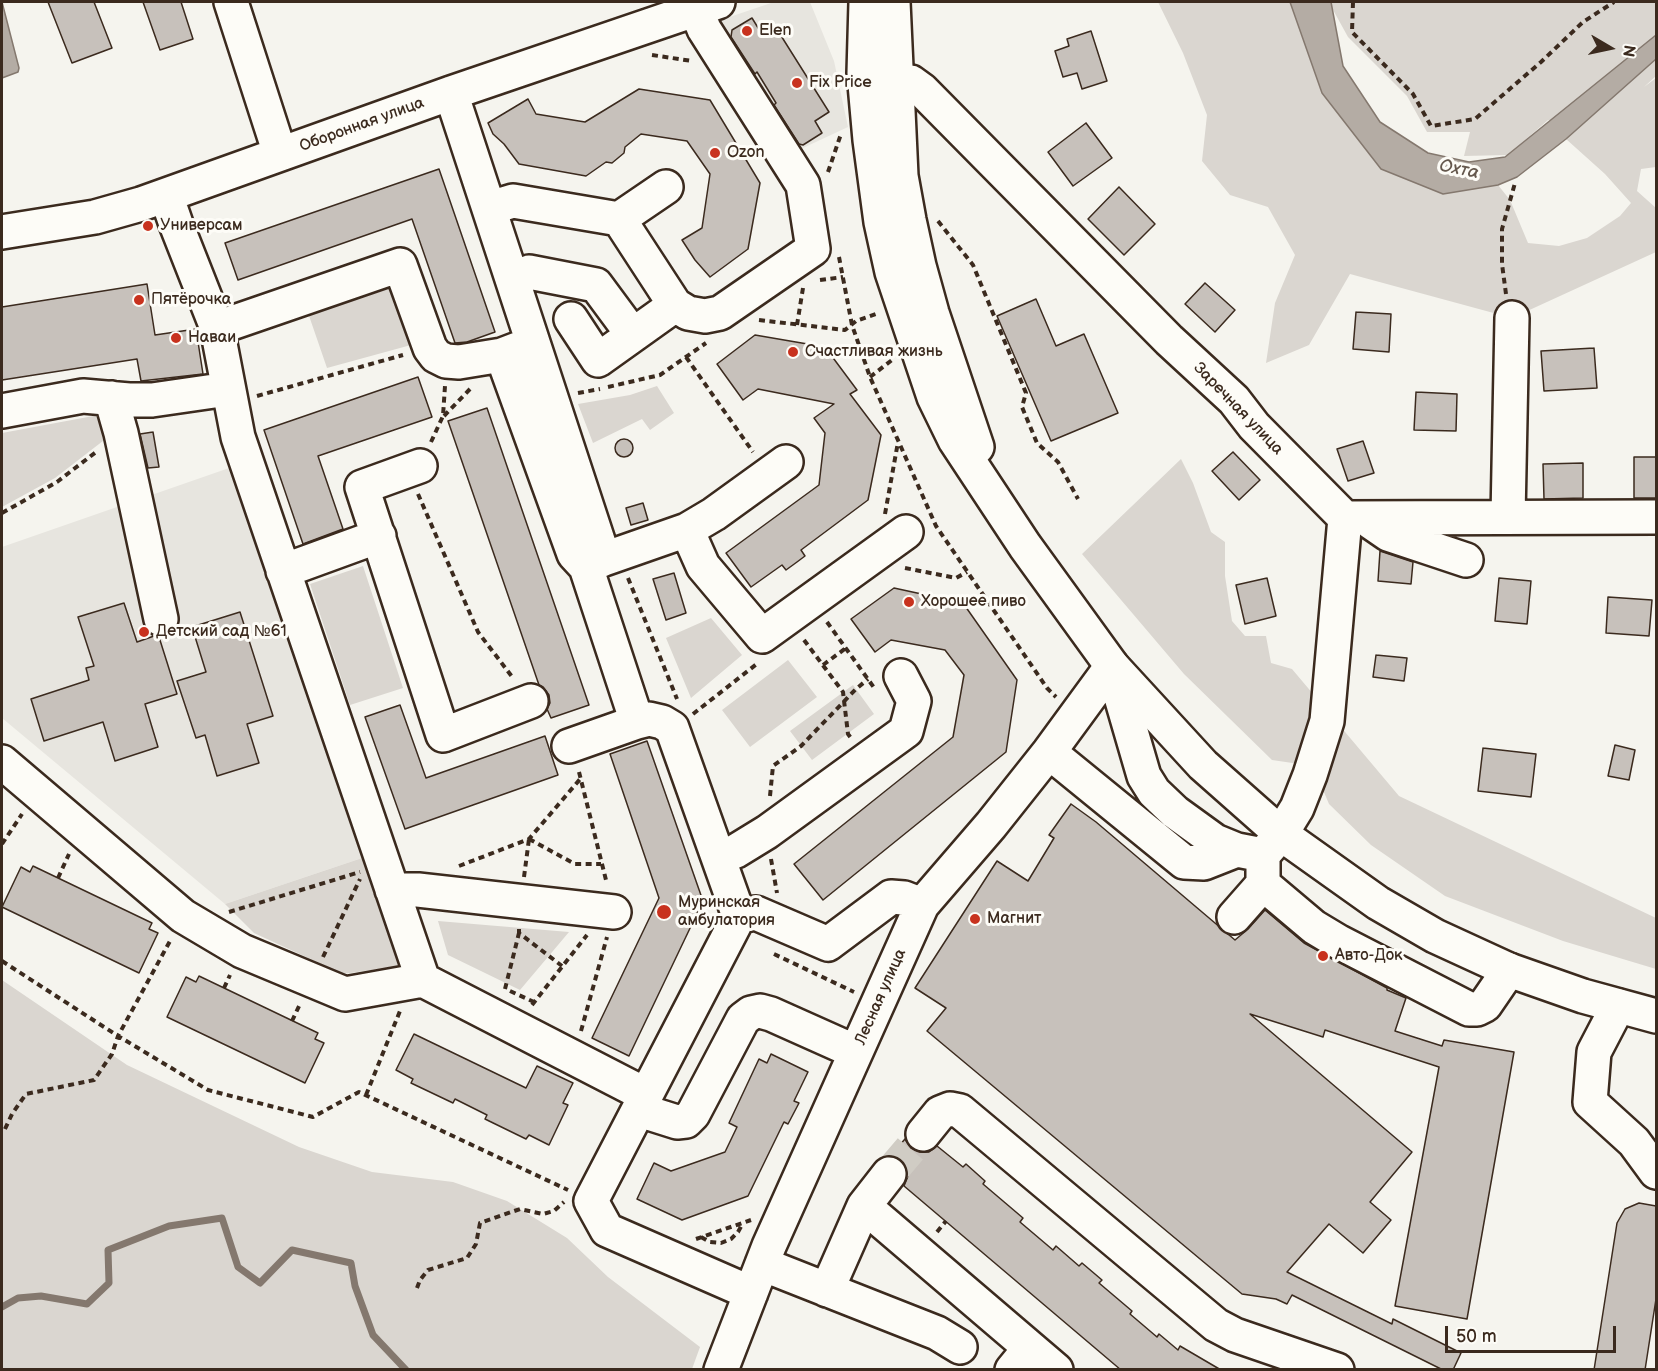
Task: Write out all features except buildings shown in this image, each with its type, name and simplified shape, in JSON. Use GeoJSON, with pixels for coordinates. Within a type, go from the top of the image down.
{"type":"FeatureCollection","features":[{"type":"Feature","properties":{"kind":"street"},"geometry":{"type":"LineString","coordinates":[[231,2],[280,154]]}},
{"type":"Feature","properties":{"kind":"street"},"geometry":{"type":"LineString","coordinates":[[619,219],[675,305],[688,313],[705,316],[720,313],[813,249],[803,185],[704,29],[707,5]]}},
{"type":"Feature","properties":{"kind":"street","name":"Оборонная улица"},"geometry":{"type":"LineString","coordinates":[[2,232],[95,217],[166,195],[707,5]]}},
{"type":"Feature","properties":{"kind":"street"},"geometry":{"type":"LineString","coordinates":[[877,6],[895,82],[901,176],[918,266],[973,430],[988,489]]}},
{"type":"Feature","properties":{"kind":"street"},"geometry":{"type":"LineString","coordinates":[[877,6],[864,73],[881,222],[892,272],[934,397],[955,440],[1025,546],[1112,666],[1203,765],[1261,856],[1314,927],[1469,1009],[1477,1009],[1485,1005],[1509,970]]}},
{"type":"Feature","properties":{"kind":"street","name":"Заречная улица"},"geometry":{"type":"LineString","coordinates":[[895,82],[911,82],[922,90],[1160,332],[1234,400],[1254,426],[1355,518],[1388,534],[1466,560]]}},
{"type":"Feature","properties":{"kind":"street"},"geometry":{"type":"LineString","coordinates":[[451,93],[535,343],[637,722]]}},
{"type":"Feature","properties":{"kind":"street"},"geometry":{"type":"LineString","coordinates":[[490,208],[513,201],[619,219],[666,187]]}},
{"type":"Feature","properties":{"kind":"street"},"geometry":{"type":"LineString","coordinates":[[166,195],[217,328],[238,437],[392,890],[412,982]]}},
{"type":"Feature","properties":{"kind":"street"},"geometry":{"type":"LineString","coordinates":[[217,328],[400,265],[438,354],[459,362],[502,355],[535,343]]}},
{"type":"Feature","properties":{"kind":"street"},"geometry":{"type":"LineString","coordinates":[[513,279],[529,272],[596,285],[633,335]]}},
{"type":"Feature","properties":{"kind":"street"},"geometry":{"type":"LineString","coordinates":[[571,319],[598,360],[675,305]]}},
{"type":"Feature","properties":{"kind":"street"},"geometry":{"type":"LineString","coordinates":[[1508,517],[1512,318]]}},
{"type":"Feature","properties":{"kind":"street"},"geometry":{"type":"LineString","coordinates":[[502,355],[574,554],[595,563],[687,530],[714,514],[777,468]]}},
{"type":"Feature","properties":{"kind":"street"},"geometry":{"type":"LineString","coordinates":[[2,411],[83,396],[152,400],[229,396]]}},
{"type":"Feature","properties":{"kind":"street"},"geometry":{"type":"LineString","coordinates":[[111,398],[121,433],[161,619]]}},
{"type":"Feature","properties":{"kind":"street"},"geometry":{"type":"LineString","coordinates":[[413,469],[362,487],[443,735],[531,701]]}},
{"type":"Feature","properties":{"kind":"street"},"geometry":{"type":"LineString","coordinates":[[1234,917],[1261,856],[1297,808],[1327,721],[1355,518],[1656,517]]}},
{"type":"Feature","properties":{"kind":"street"},"geometry":{"type":"LineString","coordinates":[[687,530],[703,566],[762,636],[906,532]]}},
{"type":"Feature","properties":{"kind":"street"},"geometry":{"type":"LineString","coordinates":[[283,571],[379,536]]}},
{"type":"Feature","properties":{"kind":"street"},"geometry":{"type":"LineString","coordinates":[[1112,666],[1144,777],[1154,792],[1175,812],[1215,841],[1261,856],[1378,903],[1435,936],[1509,970],[1583,996],[1618,1006],[1656,1013]]}},
{"type":"Feature","properties":{"kind":"street","name":"Лесная улица"},"geometry":{"type":"LineString","coordinates":[[721,1370],[757,1279],[922,905],[991,825],[1049,752],[1112,666]]}},
{"type":"Feature","properties":{"kind":"street"},"geometry":{"type":"LineString","coordinates":[[719,858],[736,851],[766,832],[906,731],[914,701],[891,686]]}},
{"type":"Feature","properties":{"kind":"street"},"geometry":{"type":"LineString","coordinates":[[569,746],[649,719],[662,722],[672,728],[739,916],[642,1102],[582,1197],[607,1230],[658,1252],[757,1279],[827,1290],[937,1333],[960,1347]]}},
{"type":"Feature","properties":{"kind":"street"},"geometry":{"type":"LineString","coordinates":[[1049,752],[1184,862],[1204,863],[1261,856]]}},
{"type":"Feature","properties":{"kind":"street"},"geometry":{"type":"LineString","coordinates":[[2,762],[188,920],[242,951],[345,993],[412,982],[515,1028],[573,1058],[677,1122],[686,1121],[693,1114],[743,1019],[751,1013],[760,1011],[771,1014],[856,1052]]}},
{"type":"Feature","properties":{"kind":"street"},"geometry":{"type":"LineString","coordinates":[[392,890],[418,890],[520,917],[610,912]]}},
{"type":"Feature","properties":{"kind":"street"},"geometry":{"type":"LineString","coordinates":[[739,916],[756,913],[828,944],[891,897],[904,898],[922,905]]}},
{"type":"Feature","properties":{"kind":"street"},"geometry":{"type":"LineString","coordinates":[[1618,1006],[1594,1052],[1590,1102],[1634,1142],[1656,1172]]}},
{"type":"Feature","properties":{"kind":"street"},"geometry":{"type":"LineString","coordinates":[[923,1134],[940,1113],[950,1109],[960,1112],[1216,1325],[1235,1335],[1337,1370]]}},
{"type":"Feature","properties":{"kind":"street"},"geometry":{"type":"LineString","coordinates":[[827,1290],[864,1206],[889,1174]]}},
{"type":"Feature","properties":{"kind":"street"},"geometry":{"type":"LineString","coordinates":[[864,1206],[1021,1358],[1056,1370]]}},
{"type":"Feature","properties":{"kind":"path"},"geometry":{"type":"LineString","coordinates":[[1353,2],[1352,32],[1413,94],[1431,126],[1475,119],[1583,22],[1614,2]]}},
{"type":"Feature","properties":{"kind":"path"},"geometry":{"type":"LineString","coordinates":[[646,26],[728,67]]}},
{"type":"Feature","properties":{"kind":"path"},"geometry":{"type":"LineString","coordinates":[[826,177],[843,126]]}},
{"type":"Feature","properties":{"kind":"path"},"geometry":{"type":"LineString","coordinates":[[1512,318],[1502,264],[1502,229],[1515,183]]}},
{"type":"Feature","properties":{"kind":"path"},"geometry":{"type":"LineString","coordinates":[[937,220],[973,265],[986,291],[1026,393],[1022,407],[1037,443],[1058,462],[1078,499]]}},
{"type":"Feature","properties":{"kind":"path"},"geometry":{"type":"LineString","coordinates":[[839,255],[852,325],[870,377],[936,526],[1047,688],[1075,717]]}},
{"type":"Feature","properties":{"kind":"path"},"geometry":{"type":"LineString","coordinates":[[797,325],[804,282]]}},
{"type":"Feature","properties":{"kind":"path"},"geometry":{"type":"LineString","coordinates":[[752,319],[845,330],[856,321],[876,314]]}},
{"type":"Feature","properties":{"kind":"path"},"geometry":{"type":"LineString","coordinates":[[229,396],[438,354],[443,416],[413,469],[478,632],[531,701]]}},
{"type":"Feature","properties":{"kind":"path"},"geometry":{"type":"LineString","coordinates":[[686,357],[777,468]]}},
{"type":"Feature","properties":{"kind":"path"},"geometry":{"type":"LineString","coordinates":[[870,377],[892,360]]}},
{"type":"Feature","properties":{"kind":"path"},"geometry":{"type":"LineString","coordinates":[[2,513],[57,482],[121,433]]}},
{"type":"Feature","properties":{"kind":"path"},"geometry":{"type":"LineString","coordinates":[[879,551],[898,441]]}},
{"type":"Feature","properties":{"kind":"path"},"geometry":{"type":"LineString","coordinates":[[821,614],[846,648],[891,686]]}},
{"type":"Feature","properties":{"kind":"path"},"geometry":{"type":"LineString","coordinates":[[798,632],[843,692],[848,734],[866,760]]}},
{"type":"Feature","properties":{"kind":"path"},"geometry":{"type":"LineString","coordinates":[[823,665],[846,648]]}},
{"type":"Feature","properties":{"kind":"path"},"geometry":{"type":"LineString","coordinates":[[569,746],[581,778],[602,864],[610,912],[573,1058]]}},
{"type":"Feature","properties":{"kind":"path"},"geometry":{"type":"LineString","coordinates":[[452,869],[529,839],[581,778]]}},
{"type":"Feature","properties":{"kind":"path"},"geometry":{"type":"LineString","coordinates":[[2,844],[37,791]]}},
{"type":"Feature","properties":{"kind":"path"},"geometry":{"type":"LineString","coordinates":[[529,839],[575,864],[602,864]]}},
{"type":"Feature","properties":{"kind":"path"},"geometry":{"type":"LineString","coordinates":[[505,989],[520,917],[529,839]]}},
{"type":"Feature","properties":{"kind":"path"},"geometry":{"type":"LineString","coordinates":[[5,1129],[12,1113],[26,1094],[94,1080],[112,1054],[118,1036],[188,920],[364,871],[312,981]]}},
{"type":"Feature","properties":{"kind":"path"},"geometry":{"type":"LineString","coordinates":[[515,1028],[562,966],[610,912]]}},
{"type":"Feature","properties":{"kind":"path"},"geometry":{"type":"LineString","coordinates":[[520,917],[562,966]]}},
{"type":"Feature","properties":{"kind":"path"},"geometry":{"type":"LineString","coordinates":[[770,952],[861,995]]}},
{"type":"Feature","properties":{"kind":"path"},"geometry":{"type":"LineString","coordinates":[[2,961],[118,1036],[208,1090],[313,1117],[359,1092],[582,1197]]}},
{"type":"Feature","properties":{"kind":"path"},"geometry":{"type":"LineString","coordinates":[[366,1095],[412,982]]}},
{"type":"Feature","properties":{"kind":"path"},"geometry":{"type":"LineString","coordinates":[[417,1288],[428,1270],[468,1258],[476,1244],[480,1223],[520,1209],[543,1214],[582,1197]]}},
{"type":"Feature","properties":{"kind":"path"},"geometry":{"type":"LineString","coordinates":[[658,1252],[758,1217]]}},
{"type":"Feature","properties":{"kind":"path"},"geometry":{"type":"LineString","coordinates":[[701,1237],[710,1242],[721,1243],[731,1239],[743,1222]]}},
{"type":"Feature","properties":{"kind":"shaded area"},"geometry":{"type":"Polygon","coordinates":[[[774,2],[810,2],[834,61],[848,127],[773,162],[697,28],[774,2]]]}},
{"type":"Feature","properties":{"kind":"shaded area"},"geometry":{"type":"Polygon","coordinates":[[[1158,2],[1290,2],[1322,93],[1443,194],[1498,185],[1510,200],[1528,243],[1559,246],[1587,238],[1620,216],[1631,203],[1605,174],[1566,139],[1588,117],[1561,122],[1548,120],[1508,155],[1464,156],[1470,132],[1427,132],[1407,96],[1348,37],[1331,2],[1656,2],[1656,76],[1644,87],[1656,78],[1656,167],[1641,169],[1637,191],[1656,208],[1656,252],[1512,318],[1350,274],[1309,345],[1266,363],[1275,303],[1295,255],[1268,207],[1230,195],[1202,161],[1207,115],[1183,53],[1158,2]]]}},
{"type":"Feature","properties":{"kind":"shaded area"},"geometry":{"type":"Polygon","coordinates":[[[387,279],[411,345],[327,368],[306,307],[387,279]]]}},
{"type":"Feature","properties":{"kind":"shaded area"},"geometry":{"type":"Polygon","coordinates":[[[657,386],[674,413],[650,430],[642,419],[593,443],[578,404],[630,395],[657,386]]]}},
{"type":"Feature","properties":{"kind":"shaded area"},"geometry":{"type":"Polygon","coordinates":[[[104,414],[112,434],[55,478],[2,507],[2,433],[104,414]]]}},
{"type":"Feature","properties":{"kind":"shaded area"},"geometry":{"type":"Polygon","coordinates":[[[1181,459],[1193,483],[1211,532],[1225,542],[1225,576],[1232,621],[1245,636],[1266,636],[1271,663],[1292,669],[1399,796],[1656,918],[1656,969],[1563,941],[1445,896],[1371,845],[1329,804],[1313,766],[1272,760],[1184,674],[1082,554],[1181,459]]]}},
{"type":"Feature","properties":{"kind":"shaded area","name":"Детский сад №61"},"geometry":{"type":"Polygon","coordinates":[[[232,467],[362,858],[225,904],[2,718],[2,547],[232,467]]]}},
{"type":"Feature","properties":{"kind":"shaded area"},"geometry":{"type":"Polygon","coordinates":[[[363,566],[403,688],[350,705],[310,584],[363,566]]]}},
{"type":"Feature","properties":{"kind":"shaded area"},"geometry":{"type":"Polygon","coordinates":[[[711,618],[742,655],[691,698],[666,638],[711,618]]]}},
{"type":"Feature","properties":{"kind":"shaded area"},"geometry":{"type":"Polygon","coordinates":[[[788,660],[817,697],[750,747],[722,710],[788,660]]]}},
{"type":"Feature","properties":{"kind":"shaded area"},"geometry":{"type":"Polygon","coordinates":[[[853,685],[874,714],[812,760],[790,731],[853,685]]]}},
{"type":"Feature","properties":{"kind":"shaded area"},"geometry":{"type":"Polygon","coordinates":[[[362,858],[400,966],[343,974],[254,933],[225,904],[362,858]]]}},
{"type":"Feature","properties":{"kind":"shaded area"},"geometry":{"type":"Polygon","coordinates":[[[438,921],[569,932],[520,990],[448,955],[438,921]]]}},
{"type":"Feature","properties":{"kind":"shaded area"},"geometry":{"type":"Polygon","coordinates":[[[2,980],[127,1065],[299,1147],[372,1172],[453,1182],[507,1201],[567,1238],[608,1277],[700,1347],[692,1369],[2,1369],[2,980]]]}},
{"type":"Feature","properties":{"kind":"water"},"geometry":{"type":"Polygon","coordinates":[[[2,2],[19,68],[18,72],[2,78],[2,2]]]}},
{"type":"Feature","properties":{"kind":"water","name":"Охта"},"geometry":{"type":"Polygon","coordinates":[[[1290,2],[1331,2],[1343,66],[1380,122],[1428,153],[1469,162],[1505,157],[1656,35],[1656,59],[1566,139],[1517,177],[1498,185],[1443,194],[1381,169],[1322,93],[1290,2]]]}},
{"type":"Feature","properties":{"kind":"waterway"},"geometry":{"type":"LineString","coordinates":[[2,1307],[18,1298],[41,1296],[87,1304],[109,1283],[108,1250],[169,1226],[222,1218],[238,1267],[260,1283],[292,1250],[351,1263],[355,1286],[373,1335],[406,1370]]}},
{"type":"Feature","properties":{"kind":"tunnel"},"geometry":{"type":"LineString","coordinates":[[889,1174],[923,1134]]}},
{"type":"Feature","properties":{"kind":"place","name":"Elen"},"geometry":{"type":"Point","coordinates":[747,31]}},
{"type":"Feature","properties":{"kind":"place","name":"Fix Price"},"geometry":{"type":"Point","coordinates":[797,83]}},
{"type":"Feature","properties":{"kind":"place","name":"Ozon"},"geometry":{"type":"Point","coordinates":[715,153]}},
{"type":"Feature","properties":{"kind":"place","name":"Универсам"},"geometry":{"type":"Point","coordinates":[148,226]}},
{"type":"Feature","properties":{"kind":"place","name":"Пятёрочка"},"geometry":{"type":"Point","coordinates":[139,300]}},
{"type":"Feature","properties":{"kind":"place","name":"Наваи"},"geometry":{"type":"Point","coordinates":[176,338]}},
{"type":"Feature","properties":{"kind":"place","name":"Счастливая жизнь"},"geometry":{"type":"Point","coordinates":[793,352]}},
{"type":"Feature","properties":{"kind":"place","name":"Хорошее пиво"},"geometry":{"type":"Point","coordinates":[909,602]}},
{"type":"Feature","properties":{"kind":"place","name":"Детский сад №61"},"geometry":{"type":"Point","coordinates":[144,632]}},
{"type":"Feature","properties":{"kind":"place","name":"Муринская амбулатория"},"geometry":{"type":"Point","coordinates":[664,912]}},
{"type":"Feature","properties":{"kind":"place","name":"Магнит"},"geometry":{"type":"Point","coordinates":[975,919]}},
{"type":"Feature","properties":{"kind":"place","name":"Авто-Док"},"geometry":{"type":"Point","coordinates":[1323,956]}}]}
